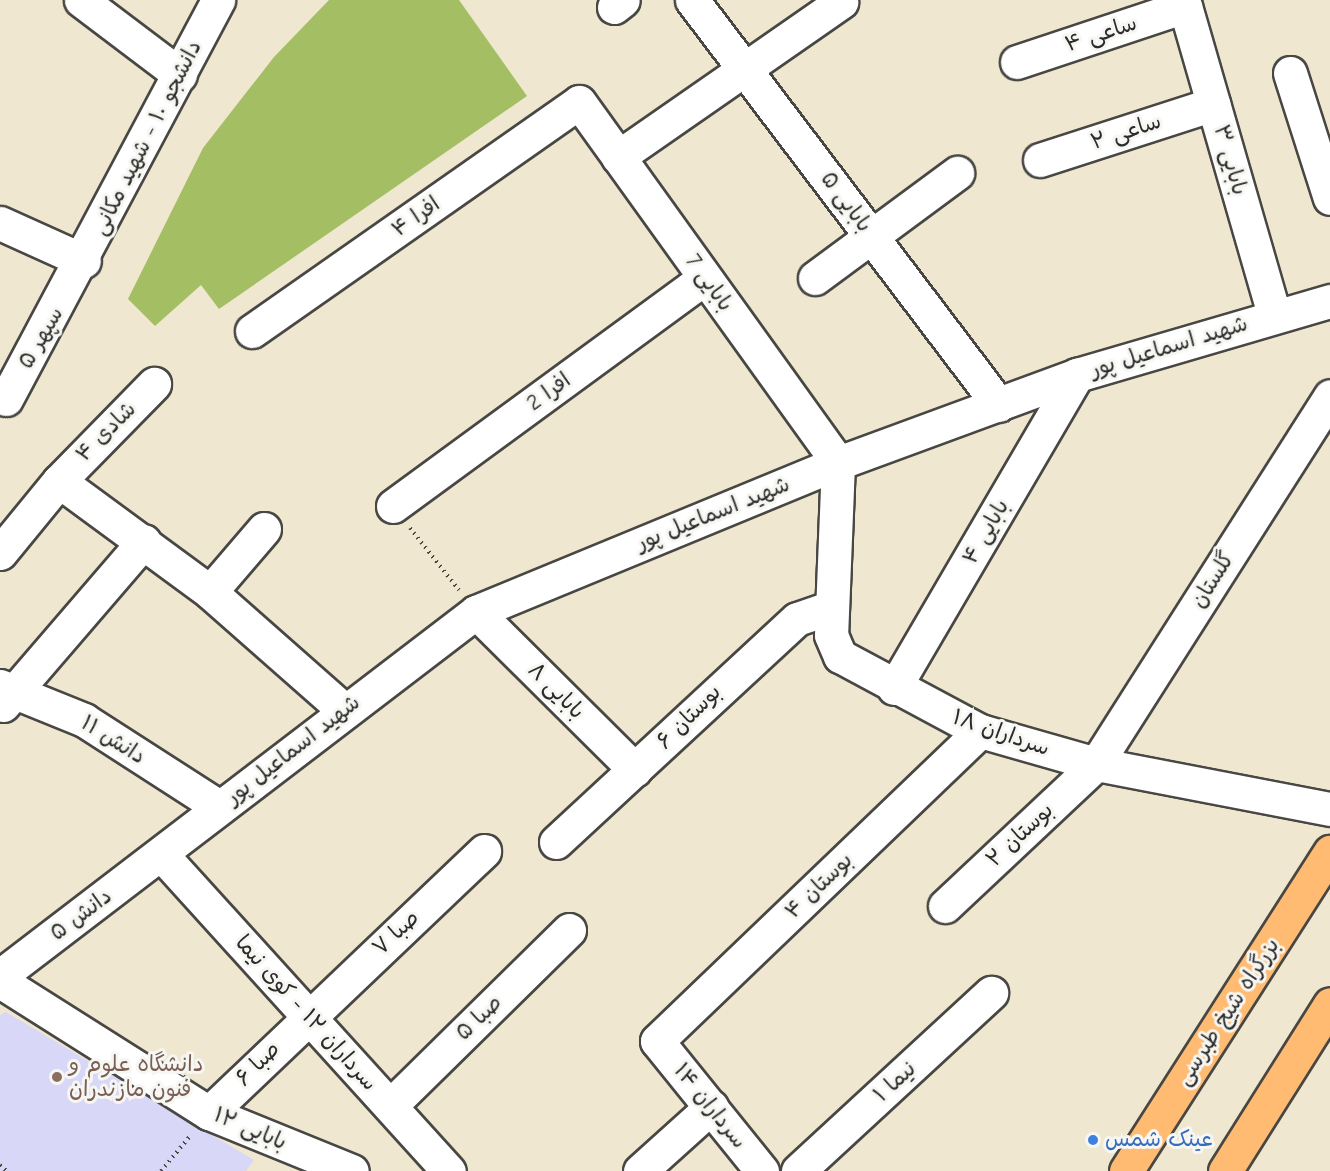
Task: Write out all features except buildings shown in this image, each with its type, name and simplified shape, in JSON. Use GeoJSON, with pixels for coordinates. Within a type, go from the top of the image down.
{"type":"FeatureCollection","features":[{"type":"Feature","properties":{"kind":"highway","name":"بزرگراه شیخ طبرسی"},"geometry":{"type":"LineString","coordinates":[[1126,1171],[1330,852]]}},
{"type":"Feature","properties":{"kind":"highway"},"geometry":{"type":"LineString","coordinates":[[1225,1171],[1330,1004]]}},
{"type":"Feature","properties":{"kind":"street"},"geometry":{"type":"LineString","coordinates":[[81,0],[180,75]]}},
{"type":"Feature","properties":{"kind":"street","name":"دانشجو ۱۰ - شهید مکانی"},"geometry":{"type":"LineString","coordinates":[[80,269],[218,0]]}},
{"type":"Feature","properties":{"kind":"street","name":"بابایی ۵"},"geometry":{"type":"LineString","coordinates":[[692,0],[720,14],[745,70],[999,405]]}},
{"type":"Feature","properties":{"kind":"street"},"geometry":{"type":"LineString","coordinates":[[618,157],[842,2]]}},
{"type":"Feature","properties":{"kind":"street","name":"ساعی ۴"},"geometry":{"type":"LineString","coordinates":[[1017,62],[1185,6]]}},
{"type":"Feature","properties":{"kind":"street","name":"بابایی ۳"},"geometry":{"type":"LineString","coordinates":[[1185,6],[1274,315]]}},
{"type":"Feature","properties":{"kind":"street"},"geometry":{"type":"LineString","coordinates":[[1290,72],[1330,198]]}},
{"type":"Feature","properties":{"kind":"street","name":"بابایی 7"},"geometry":{"type":"LineString","coordinates":[[579,102],[838,463]]}},
{"type":"Feature","properties":{"kind":"street","name":"افرا ۴"},"geometry":{"type":"LineString","coordinates":[[252,331],[579,102]]}},
{"type":"Feature","properties":{"kind":"street","name":"ساعی ۲"},"geometry":{"type":"LineString","coordinates":[[1040,160],[1213,104]]}},
{"type":"Feature","properties":{"kind":"street"},"geometry":{"type":"LineString","coordinates":[[815,278],[957,173]]}},
{"type":"Feature","properties":{"kind":"street"},"geometry":{"type":"LineString","coordinates":[[0,223],[80,269]]}},
{"type":"Feature","properties":{"kind":"street","name":"سپهر ۵"},"geometry":{"type":"LineString","coordinates":[[6,399],[80,269]]}},
{"type":"Feature","properties":{"kind":"street","name":"افرا 2"},"geometry":{"type":"LineString","coordinates":[[393,506],[705,278]]}},
{"type":"Feature","properties":{"kind":"street","name":"شهید اسماعیل پور"},"geometry":{"type":"LineString","coordinates":[[162,855],[219,807],[344,710],[476,612],[838,463],[1077,375],[1274,315],[1330,301]]}},
{"type":"Feature","properties":{"kind":"street","name":"بابایی ۴"},"geometry":{"type":"LineString","coordinates":[[894,688],[1077,375]]}},
{"type":"Feature","properties":{"kind":"street","name":"شادی ۴"},"geometry":{"type":"LineString","coordinates":[[0,553],[58,481],[154,384]]}},
{"type":"Feature","properties":{"kind":"street","name":"گلستان"},"geometry":{"type":"LineString","coordinates":[[1096,764],[1330,396]]}},
{"type":"Feature","properties":{"kind":"street","name":"سرداران ۱۸"},"geometry":{"type":"LineString","coordinates":[[838,463],[831,635],[840,656],[894,688],[980,731],[1096,764],[1330,809]]}},
{"type":"Feature","properties":{"kind":"street"},"geometry":{"type":"LineString","coordinates":[[58,481],[144,540],[210,592],[344,710]]}},
{"type":"Feature","properties":{"kind":"street"},"geometry":{"type":"LineString","coordinates":[[210,592],[264,529]]}},
{"type":"Feature","properties":{"kind":"street"},"geometry":{"type":"LineString","coordinates":[[6,696],[144,540]]}},
{"type":"Feature","properties":{"kind":"street","name":"بوستان ۶"},"geometry":{"type":"LineString","coordinates":[[556,842],[797,619],[831,607]]}},
{"type":"Feature","properties":{"kind":"street","name":"بابایی ۸"},"geometry":{"type":"LineString","coordinates":[[476,612],[635,771]]}},
{"type":"Feature","properties":{"kind":"street","name":"دانش ۱۱"},"geometry":{"type":"LineString","coordinates":[[6,696],[84,720],[219,807]]}},
{"type":"Feature","properties":{"kind":"street","name":"بوستان ۴"},"geometry":{"type":"LineString","coordinates":[[657,1041],[980,731]]}},
{"type":"Feature","properties":{"kind":"street","name":"بوستان ۲"},"geometry":{"type":"LineString","coordinates":[[945,906],[1096,764]]}},
{"type":"Feature","properties":{"kind":"street","name":"صبا ۷"},"geometry":{"type":"LineString","coordinates":[[308,1015],[484,851]]}},
{"type":"Feature","properties":{"kind":"street","name":"دانش ۵"},"geometry":{"type":"LineString","coordinates":[[0,976],[162,855]]}},
{"type":"Feature","properties":{"kind":"street","name":"سرداران ۱۲ - کوی نیما"},"geometry":{"type":"LineString","coordinates":[[162,855],[449,1171]]}},
{"type":"Feature","properties":{"kind":"street","name":"صبا ۵"},"geometry":{"type":"LineString","coordinates":[[390,1106],[569,930]]}},
{"type":"Feature","properties":{"kind":"street","name":"بابایی ۱۲"},"geometry":{"type":"LineString","coordinates":[[0,981],[208,1113],[352,1171]]}},
{"type":"Feature","properties":{"kind":"street","name":"نیما ۱"},"geometry":{"type":"LineString","coordinates":[[798,1171],[991,993]]}},
{"type":"Feature","properties":{"kind":"street","name":"صبا ۶"},"geometry":{"type":"LineString","coordinates":[[208,1113],[308,1015]]}},
{"type":"Feature","properties":{"kind":"street","name":"سرداران ۱۴"},"geometry":{"type":"LineString","coordinates":[[657,1041],[762,1171]]}},
{"type":"Feature","properties":{"kind":"street"},"geometry":{"type":"LineString","coordinates":[[639,1171],[711,1107]]}},
{"type":"Feature","properties":{"kind":"path"},"geometry":{"type":"LineString","coordinates":[[393,506],[476,612]]}},
{"type":"Feature","properties":{"kind":"path"},"geometry":{"type":"LineString","coordinates":[[161,1171],[208,1113]]}},
{"type":"Feature","properties":{"kind":"path"},"geometry":{"type":"LineString","coordinates":[[0,1164],[7,1171]]}},
{"type":"Feature","properties":{"kind":"shaded area","name":"دانشگاه علوم و فنون مازندران"},"geometry":{"type":"Polygon","coordinates":[[[6,1012],[254,1160],[246,1171],[0,1171],[0,1015],[6,1012]]]}},
{"type":"Feature","properties":{"kind":"green space"},"geometry":{"type":"Polygon","coordinates":[[[329,0],[459,0],[527,96],[219,309],[201,285],[155,326],[128,299],[203,148],[274,57],[329,0]]]}},
{"type":"Feature","properties":{"kind":"place","name":"دانشگاه علوم و فنون مازندران"},"geometry":{"type":"Point","coordinates":[57,1077]}},
{"type":"Feature","properties":{"kind":"place","name":"عینک شمس"},"geometry":{"type":"Point","coordinates":[1093,1140]}}]}
